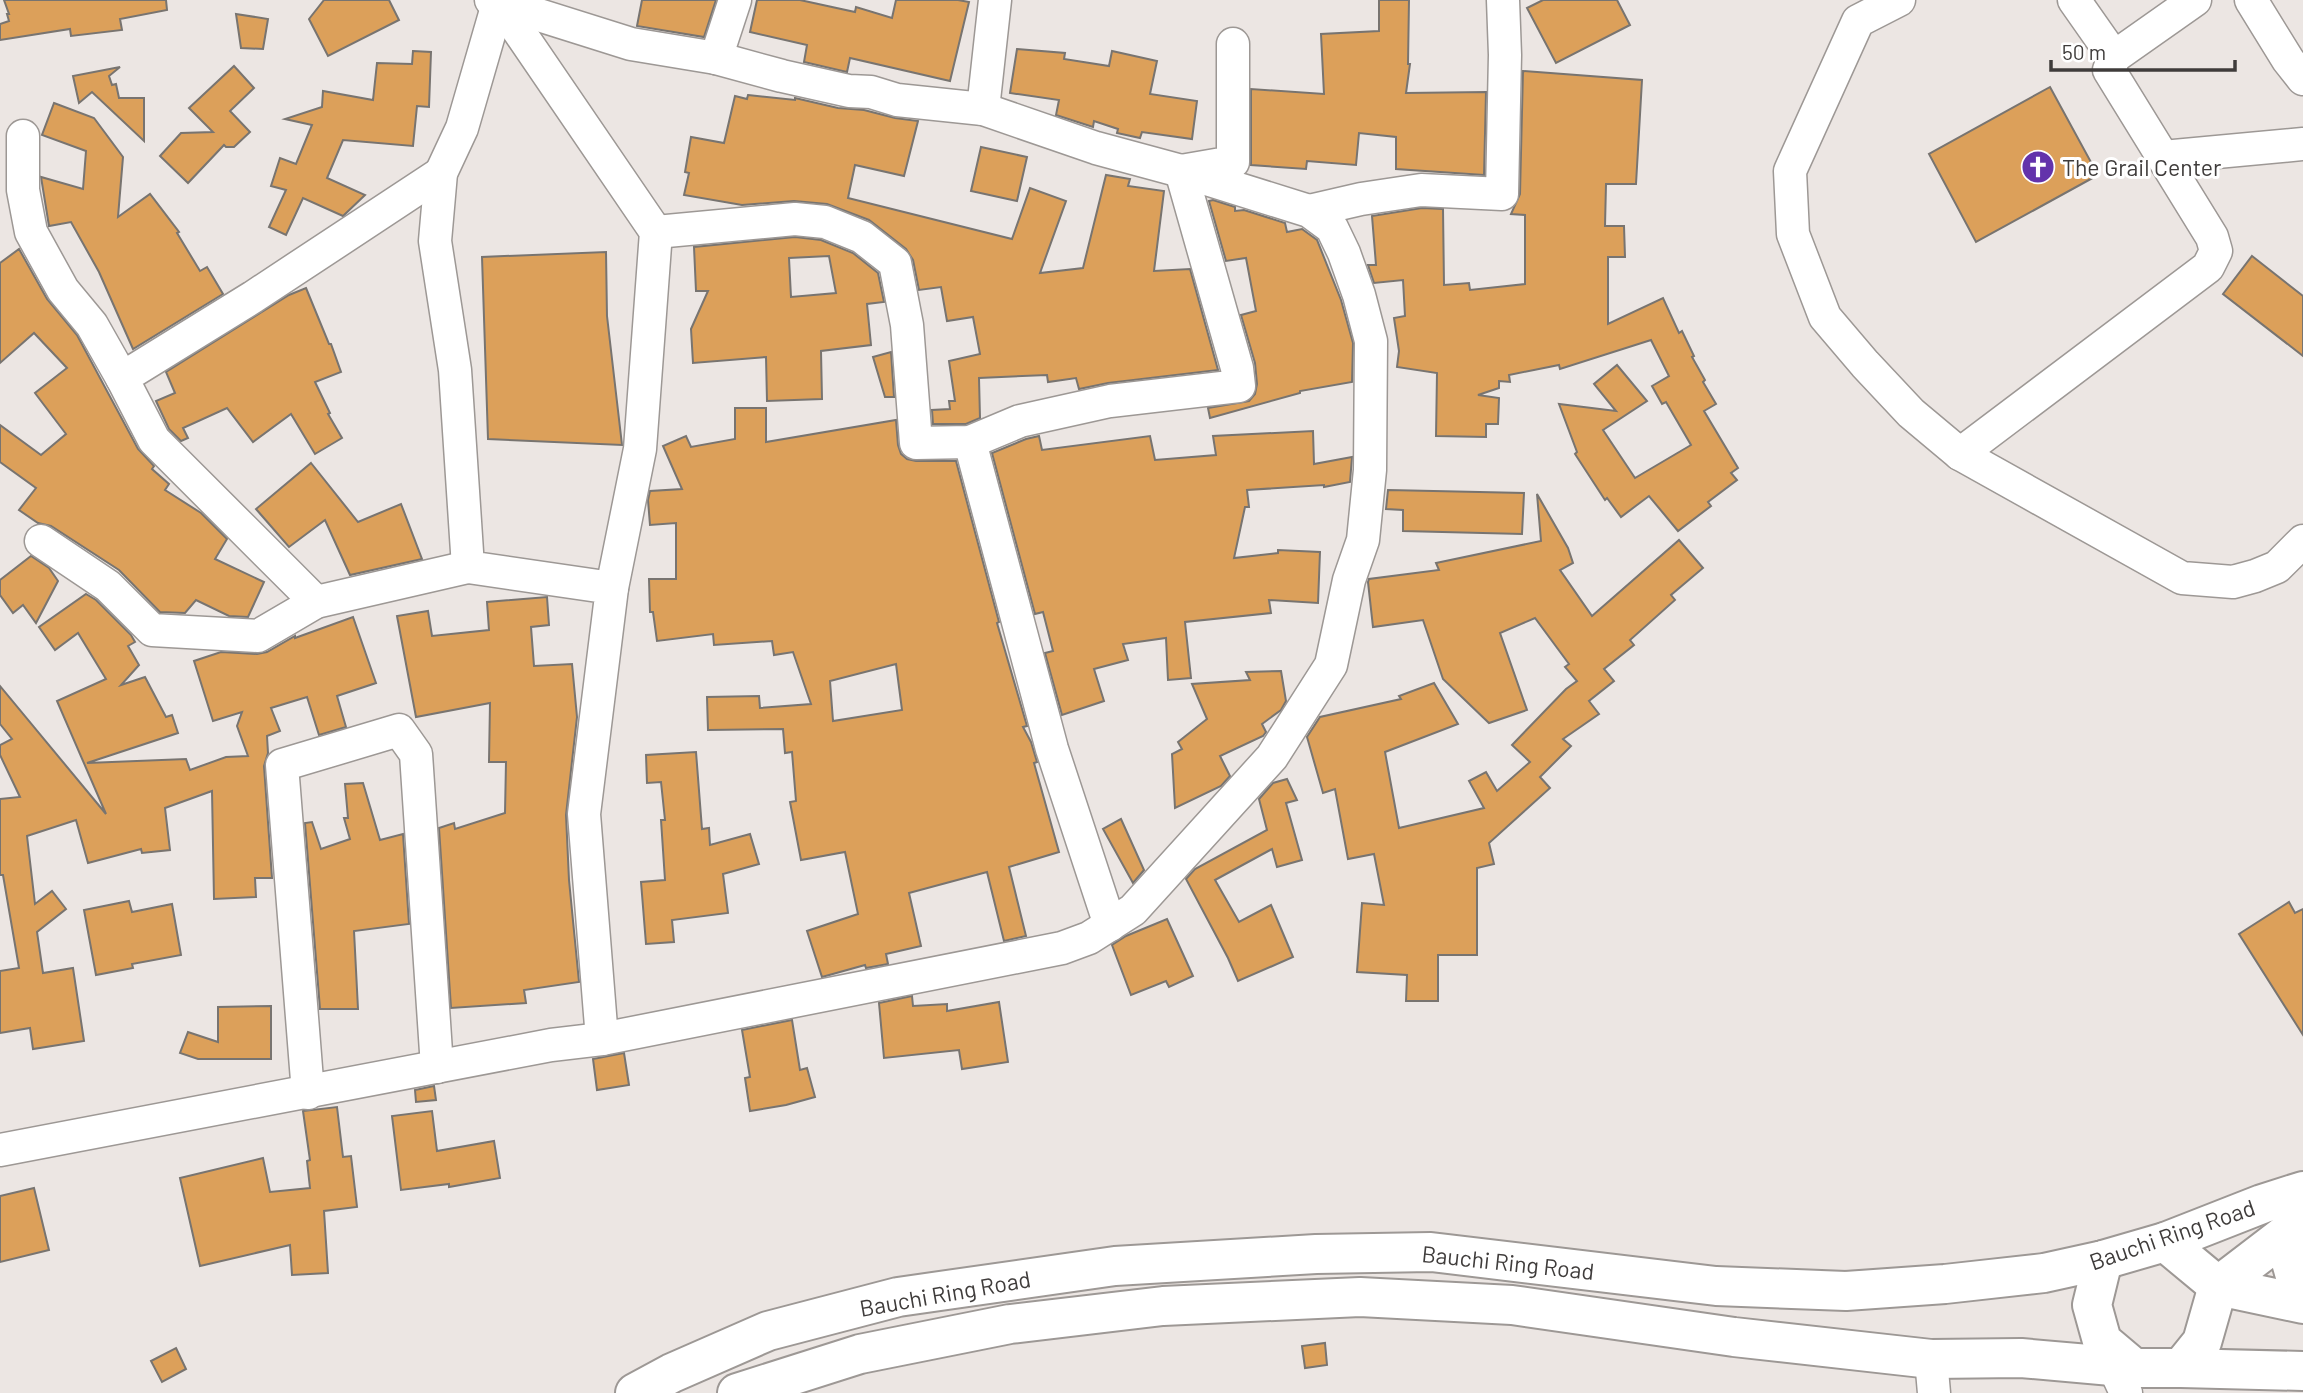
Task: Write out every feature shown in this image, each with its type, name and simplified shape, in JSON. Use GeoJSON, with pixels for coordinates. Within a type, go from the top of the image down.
{"type":"FeatureCollection","features":[{"type":"Feature","properties":{"kind":"main road","name":"Bauchi Ring Road"},"geometry":{"type":"LineString","coordinates":[[635,1393],[672,1373],[781,1328],[898,1297],[1115,1266],[1316,1254],[1431,1252],[1716,1286],[1846,1291],[2044,1273],[2165,1242],[2303,1191]]}},
{"type":"Feature","properties":{"kind":"main road","name":"Bauchi Ring Road"},"geometry":{"type":"LineString","coordinates":[[2218,1286],[2294,1229]]}},
{"type":"Feature","properties":{"kind":"main road"},"geometry":{"type":"LineString","coordinates":[[2294,1229],[2295,1276],[2303,1282]]}},
{"type":"Feature","properties":{"kind":"main road"},"geometry":{"type":"LineString","coordinates":[[2165,1242],[2218,1286],[2303,1304]]}},
{"type":"Feature","properties":{"kind":"main road"},"geometry":{"type":"LineString","coordinates":[[2103,1260],[2092,1305],[2102,1340],[2124,1375]]}},
{"type":"Feature","properties":{"kind":"main road"},"geometry":{"type":"LineString","coordinates":[[2181,1368],[2202,1342],[2218,1286]]}},
{"type":"Feature","properties":{"kind":"main road","name":"Bauchi Ring Road"},"geometry":{"type":"LineString","coordinates":[[737,1393],[860,1354],[1010,1324],[1163,1306],[1360,1297],[1512,1305],[1734,1337],[1932,1376],[2021,1358],[2124,1375],[2181,1368],[2303,1371]]}},
{"type":"Feature","properties":{"kind":"street"},"geometry":{"type":"LineString","coordinates":[[716,58],[734,0]]}},
{"type":"Feature","properties":{"kind":"street"},"geometry":{"type":"LineString","coordinates":[[983,109],[995,0]]}},
{"type":"Feature","properties":{"kind":"street"},"geometry":{"type":"LineString","coordinates":[[1309,211],[1361,199],[1421,190],[1502,194],[1506,55],[1503,0]]}},
{"type":"Feature","properties":{"kind":"street"},"geometry":{"type":"LineString","coordinates":[[1899,0],[1858,21],[1790,170],[1793,234],[1825,317],[1911,413],[1960,454],[2182,578],[2233,582],[2255,576],[2277,567],[2303,541]]}},
{"type":"Feature","properties":{"kind":"street"},"geometry":{"type":"LineString","coordinates":[[2074,0],[2114,57]]}},
{"type":"Feature","properties":{"kind":"street"},"geometry":{"type":"LineString","coordinates":[[1960,454],[2207,267],[2216,251],[2212,237],[2109,69],[2114,57],[2195,0]]}},
{"type":"Feature","properties":{"kind":"street"},"geometry":{"type":"LineString","coordinates":[[2251,0],[2298,64]]}},
{"type":"Feature","properties":{"kind":"street"},"geometry":{"type":"LineString","coordinates":[[0,1150],[551,1045],[602,1039],[1062,948],[1089,938],[1133,910],[1272,757],[1331,665],[1349,580],[1363,540],[1370,470],[1371,341],[1345,253],[1332,228],[1309,211],[1096,148],[983,109],[897,100],[716,58],[631,44],[496,1]]}},
{"type":"Feature","properties":{"kind":"street"},"geometry":{"type":"LineString","coordinates":[[468,567],[455,370],[435,241],[441,173],[462,128],[496,1]]}},
{"type":"Feature","properties":{"kind":"street"},"geometry":{"type":"LineString","coordinates":[[496,1],[656,232],[640,449],[612,588],[584,814],[602,1039]]}},
{"type":"Feature","properties":{"kind":"street"},"geometry":{"type":"LineString","coordinates":[[1181,171],[1233,162],[1233,44]]}},
{"type":"Feature","properties":{"kind":"street"},"geometry":{"type":"LineString","coordinates":[[23,136],[23,190],[31,232],[63,290],[92,325],[155,440],[316,602]]}},
{"type":"Feature","properties":{"kind":"street"},"geometry":{"type":"LineString","coordinates":[[2163,157],[2303,144]]}},
{"type":"Feature","properties":{"kind":"street"},"geometry":{"type":"LineString","coordinates":[[656,232],[795,219],[825,222],[862,237],[895,263],[907,325],[916,443],[970,442],[1020,421],[1110,401],[1239,386],[1237,368],[1181,171]]}},
{"type":"Feature","properties":{"kind":"street"},"geometry":{"type":"LineString","coordinates":[[122,377],[253,297],[441,173]]}},
{"type":"Feature","properties":{"kind":"street"},"geometry":{"type":"LineString","coordinates":[[970,442],[1052,749],[1110,925]]}},
{"type":"Feature","properties":{"kind":"street"},"geometry":{"type":"LineString","coordinates":[[41,541],[108,586],[152,630],[258,636],[316,602],[468,567],[612,588]]}},
{"type":"Feature","properties":{"kind":"street"},"geometry":{"type":"LineString","coordinates":[[308,1093],[282,765],[399,730],[416,754],[437,1067]]}},
{"type":"Feature","properties":{"kind":"building"},"geometry":{"type":"Polygon","coordinates":[[[4,0],[166,0],[167,10],[120,19],[122,30],[71,36],[70,29],[0,40],[0,24],[9,21],[4,0]]]}},
{"type":"Feature","properties":{"kind":"building"},"geometry":{"type":"Polygon","coordinates":[[[324,0],[389,0],[399,20],[328,56],[309,19],[324,0]]]}},
{"type":"Feature","properties":{"kind":"building"},"geometry":{"type":"Polygon","coordinates":[[[642,0],[716,0],[704,37],[637,26],[642,0]]]}},
{"type":"Feature","properties":{"kind":"building"},"geometry":{"type":"Polygon","coordinates":[[[757,0],[800,0],[855,12],[856,7],[892,18],[896,0],[969,2],[950,81],[850,58],[847,72],[804,62],[807,45],[750,32],[757,0]]]}},
{"type":"Feature","properties":{"kind":"building"},"geometry":{"type":"Polygon","coordinates":[[[1379,0],[1409,0],[1410,64],[1406,93],[1486,92],[1484,175],[1396,169],[1396,137],[1359,133],[1356,165],[1307,161],[1306,169],[1251,165],[1251,89],[1324,94],[1321,34],[1379,31],[1379,0]]]}},
{"type":"Feature","properties":{"kind":"building"},"geometry":{"type":"Polygon","coordinates":[[[1543,0],[1617,0],[1630,25],[1556,63],[1527,8],[1543,0]]]}},
{"type":"Feature","properties":{"kind":"building"},"geometry":{"type":"Polygon","coordinates":[[[236,14],[268,19],[263,49],[241,48],[236,14]]]}},
{"type":"Feature","properties":{"kind":"building"},"geometry":{"type":"Polygon","coordinates":[[[1017,49],[1065,53],[1064,59],[1109,66],[1112,51],[1157,61],[1150,94],[1197,101],[1192,139],[1142,132],[1140,138],[1117,133],[1118,129],[1094,121],[1093,127],[1056,115],[1059,100],[1010,93],[1017,49]]]}},
{"type":"Feature","properties":{"kind":"building"},"geometry":{"type":"Polygon","coordinates":[[[413,51],[431,52],[429,107],[417,106],[413,146],[343,140],[327,178],[365,195],[343,216],[303,198],[286,235],[269,227],[286,190],[271,186],[280,158],[296,164],[312,125],[285,119],[322,107],[323,91],[373,100],[377,63],[412,64],[413,51]]]}},
{"type":"Feature","properties":{"kind":"building"},"geometry":{"type":"Polygon","coordinates":[[[234,66],[254,88],[230,111],[250,132],[234,147],[224,145],[188,183],[160,156],[181,133],[213,132],[189,108],[234,66]]]}},
{"type":"Feature","properties":{"kind":"building"},"geometry":{"type":"Polygon","coordinates":[[[120,67],[109,76],[112,85],[116,84],[119,98],[144,98],[144,141],[92,92],[79,103],[73,76],[120,67]]]}},
{"type":"Feature","properties":{"kind":"building"},"geometry":{"type":"Polygon","coordinates":[[[1523,71],[1642,80],[1636,184],[1606,184],[1605,226],[1624,226],[1625,257],[1608,257],[1608,324],[1663,298],[1679,333],[1682,331],[1705,380],[1703,382],[1716,404],[1704,411],[1738,468],[1731,473],[1737,480],[1708,502],[1711,506],[1678,531],[1649,496],[1621,517],[1607,498],[1605,500],[1575,454],[1577,452],[1559,404],[1616,411],[1594,384],[1617,365],[1647,401],[1603,430],[1635,478],[1691,445],[1666,402],[1662,404],[1652,386],[1669,376],[1651,340],[1560,369],[1559,365],[1509,375],[1510,382],[1499,381],[1499,388],[1478,395],[1499,398],[1498,424],[1486,424],[1486,437],[1436,436],[1437,373],[1397,367],[1399,351],[1394,318],[1405,316],[1403,280],[1374,283],[1368,265],[1376,265],[1372,216],[1422,208],[1443,209],[1444,285],[1469,283],[1470,290],[1525,284],[1525,215],[1511,214],[1520,194],[1523,71]]]}},
{"type":"Feature","properties":{"kind":"building"},"geometry":{"type":"Polygon","coordinates":[[[2050,87],[2098,175],[1976,242],[1929,154],[2050,87]]]}},
{"type":"Feature","properties":{"kind":"building"},"geometry":{"type":"Polygon","coordinates":[[[748,95],[795,98],[918,121],[904,176],[855,165],[848,198],[1012,239],[1030,188],[1066,201],[1040,273],[1083,268],[1106,175],[1130,179],[1128,186],[1164,191],[1154,271],[1190,269],[1218,370],[1079,389],[1076,378],[1048,382],[1047,375],[979,378],[980,418],[966,424],[933,424],[932,410],[950,409],[949,401],[955,401],[949,361],[980,354],[973,317],[947,321],[941,287],[919,290],[913,260],[906,249],[869,220],[827,204],[794,201],[742,205],[684,195],[689,173],[685,172],[691,137],[724,143],[735,96],[747,99],[748,95]]]}},
{"type":"Feature","properties":{"kind":"building"},"geometry":{"type":"Polygon","coordinates":[[[54,103],[94,118],[123,157],[118,217],[150,194],[179,232],[177,233],[200,271],[207,267],[223,294],[133,349],[99,272],[71,222],[49,226],[41,177],[83,189],[86,151],[42,135],[54,103]]]}},
{"type":"Feature","properties":{"kind":"building"},"geometry":{"type":"Polygon","coordinates":[[[981,147],[1027,157],[1017,201],[971,191],[981,147]]]}},
{"type":"Feature","properties":{"kind":"building"},"geometry":{"type":"Polygon","coordinates":[[[1209,201],[1235,207],[1235,211],[1244,210],[1285,223],[1287,232],[1302,229],[1317,240],[1341,300],[1353,343],[1352,382],[1300,391],[1210,418],[1208,408],[1249,401],[1255,394],[1257,384],[1255,363],[1241,315],[1256,311],[1246,258],[1226,261],[1209,201]]]}},
{"type":"Feature","properties":{"kind":"building"},"geometry":{"type":"Polygon","coordinates":[[[795,237],[821,240],[853,253],[878,273],[884,302],[867,304],[871,345],[821,351],[822,399],[767,401],[766,357],[693,363],[691,329],[708,291],[696,291],[694,247],[795,237]],[[829,256],[789,258],[791,297],[836,293],[829,256]]]}},
{"type":"Feature","properties":{"kind":"building"},"geometry":{"type":"Polygon","coordinates":[[[19,249],[47,299],[77,335],[138,449],[154,466],[152,469],[169,484],[165,490],[201,513],[227,539],[215,559],[264,582],[248,617],[229,616],[196,600],[185,613],[160,612],[119,570],[51,526],[38,523],[19,510],[36,488],[0,462],[0,425],[41,455],[66,434],[35,393],[67,368],[34,333],[0,363],[0,263],[19,249]]]}},
{"type":"Feature","properties":{"kind":"building"},"geometry":{"type":"Polygon","coordinates":[[[606,252],[607,316],[622,445],[488,439],[482,257],[606,252]]]}},
{"type":"Feature","properties":{"kind":"building"},"geometry":{"type":"Polygon","coordinates":[[[2252,256],[2303,296],[2303,356],[2223,294],[2252,256]]]}},
{"type":"Feature","properties":{"kind":"building"},"geometry":{"type":"Polygon","coordinates":[[[306,288],[341,372],[315,382],[330,413],[328,414],[342,438],[315,454],[291,414],[253,442],[227,408],[183,428],[188,438],[181,441],[169,429],[156,401],[175,393],[166,372],[289,295],[306,288]]]}},
{"type":"Feature","properties":{"kind":"building"},"geometry":{"type":"Polygon","coordinates":[[[891,352],[894,397],[885,397],[873,357],[891,352]]]}},
{"type":"Feature","properties":{"kind":"building"},"geometry":{"type":"Polygon","coordinates":[[[735,408],[766,408],[766,442],[896,420],[898,445],[901,454],[907,459],[956,461],[999,622],[997,623],[1027,726],[1023,727],[1037,762],[1034,763],[1059,852],[1009,867],[1026,936],[1004,941],[987,872],[909,893],[921,946],[886,954],[888,964],[866,968],[865,965],[822,977],[807,931],[858,914],[845,852],[801,860],[790,802],[796,801],[792,752],[785,753],[783,729],[708,730],[707,697],[759,696],[760,708],[811,704],[793,652],[774,655],[772,641],[714,645],[713,634],[657,641],[653,612],[650,612],[649,579],[676,579],[676,523],[650,525],[650,491],[682,489],[663,446],[686,436],[691,447],[735,439],[735,408]],[[896,664],[830,681],[833,721],[902,710],[896,664]]]}},
{"type":"Feature","properties":{"kind":"building"},"geometry":{"type":"Polygon","coordinates":[[[1313,431],[1314,464],[1352,457],[1350,482],[1324,487],[1247,490],[1249,507],[1245,507],[1234,558],[1278,553],[1278,550],[1320,552],[1318,603],[1269,600],[1271,613],[1185,622],[1191,678],[1168,680],[1166,638],[1123,644],[1128,660],[1094,669],[1104,701],[1062,715],[1045,653],[1053,651],[1043,612],[1035,614],[992,453],[1039,436],[1042,450],[1150,436],[1155,460],[1216,455],[1213,436],[1313,431]]]}},
{"type":"Feature","properties":{"kind":"building"},"geometry":{"type":"Polygon","coordinates":[[[311,463],[358,522],[401,504],[422,559],[350,575],[325,520],[289,547],[256,509],[311,463]]]}},
{"type":"Feature","properties":{"kind":"building"},"geometry":{"type":"Polygon","coordinates":[[[1388,490],[1524,493],[1522,534],[1403,531],[1403,510],[1386,509],[1388,490]]]}},
{"type":"Feature","properties":{"kind":"building"},"geometry":{"type":"Polygon","coordinates":[[[1537,494],[1568,548],[1573,563],[1560,570],[1592,616],[1679,540],[1703,568],[1671,595],[1675,600],[1630,640],[1634,645],[1604,669],[1614,681],[1589,701],[1599,714],[1563,739],[1571,746],[1540,777],[1550,788],[1489,843],[1494,864],[1477,868],[1477,955],[1438,955],[1438,1001],[1406,1001],[1407,975],[1357,972],[1362,903],[1384,905],[1374,854],[1348,859],[1335,789],[1323,793],[1307,737],[1320,717],[1401,699],[1399,696],[1434,683],[1458,724],[1385,752],[1399,828],[1484,808],[1469,781],[1486,772],[1497,791],[1530,762],[1512,745],[1577,681],[1565,667],[1569,664],[1535,618],[1500,633],[1527,710],[1489,723],[1443,679],[1423,620],[1373,627],[1368,582],[1369,579],[1439,570],[1436,563],[1541,541],[1537,494]]]}},
{"type":"Feature","properties":{"kind":"building"},"geometry":{"type":"Polygon","coordinates":[[[31,556],[49,568],[58,581],[36,623],[23,605],[13,613],[0,595],[0,580],[31,556]]]}},
{"type":"Feature","properties":{"kind":"building"},"geometry":{"type":"Polygon","coordinates":[[[86,594],[96,600],[135,642],[128,646],[139,665],[121,685],[145,677],[166,717],[172,715],[178,733],[87,763],[186,759],[190,770],[226,757],[248,756],[237,726],[242,712],[213,721],[194,661],[221,652],[267,652],[295,636],[353,617],[376,683],[337,696],[346,727],[319,735],[307,697],[271,708],[280,731],[267,736],[268,753],[264,766],[272,878],[255,878],[256,897],[214,899],[212,791],[165,808],[170,850],[142,853],[141,849],[88,863],[76,820],[27,836],[35,904],[52,891],[66,909],[37,932],[43,973],[73,968],[84,1041],[33,1049],[30,1028],[0,1033],[0,971],[19,968],[3,875],[0,875],[0,799],[20,797],[0,755],[0,745],[12,739],[0,724],[0,686],[106,814],[57,701],[106,679],[78,633],[55,650],[39,627],[86,594]]]}},
{"type":"Feature","properties":{"kind":"building"},"geometry":{"type":"Polygon","coordinates":[[[547,597],[549,625],[531,627],[534,666],[572,664],[577,717],[566,815],[579,982],[524,990],[526,1003],[451,1008],[439,828],[454,823],[455,829],[505,813],[506,762],[489,762],[490,703],[416,717],[397,616],[428,611],[432,636],[489,630],[487,602],[547,597]]]}},
{"type":"Feature","properties":{"kind":"building"},"geometry":{"type":"Polygon","coordinates":[[[1281,671],[1286,701],[1281,710],[1262,724],[1266,732],[1263,736],[1220,756],[1230,776],[1221,786],[1175,808],[1172,754],[1182,749],[1178,742],[1207,719],[1192,684],[1250,680],[1246,672],[1281,671]]]}},
{"type":"Feature","properties":{"kind":"building"},"geometry":{"type":"Polygon","coordinates":[[[696,752],[702,829],[709,828],[710,845],[750,834],[759,864],[723,874],[728,913],[672,920],[674,942],[646,944],[641,882],[665,880],[661,820],[665,820],[661,782],[647,783],[646,755],[696,752]]]}},
{"type":"Feature","properties":{"kind":"building"},"geometry":{"type":"Polygon","coordinates":[[[1287,779],[1297,800],[1286,803],[1302,860],[1277,867],[1272,849],[1215,880],[1239,922],[1271,905],[1293,957],[1238,981],[1186,879],[1195,869],[1267,830],[1259,799],[1273,783],[1287,779]]]}},
{"type":"Feature","properties":{"kind":"building"},"geometry":{"type":"Polygon","coordinates":[[[363,783],[380,840],[403,834],[409,924],[354,931],[358,1009],[320,1009],[305,823],[312,822],[321,849],[350,839],[344,818],[348,818],[345,784],[363,783]]]}},
{"type":"Feature","properties":{"kind":"building"},"geometry":{"type":"Polygon","coordinates":[[[1121,819],[1144,870],[1133,883],[1103,829],[1121,819]]]}},
{"type":"Feature","properties":{"kind":"building"},"geometry":{"type":"Polygon","coordinates":[[[129,901],[132,912],[172,904],[181,955],[132,964],[133,968],[96,975],[84,910],[129,901]]]}},
{"type":"Feature","properties":{"kind":"building"},"geometry":{"type":"Polygon","coordinates":[[[2289,902],[2295,913],[2303,909],[2303,1035],[2239,934],[2289,902]]]}},
{"type":"Feature","properties":{"kind":"building"},"geometry":{"type":"Polygon","coordinates":[[[1167,919],[1193,976],[1169,987],[1166,981],[1131,995],[1112,945],[1126,936],[1167,919]]]}},
{"type":"Feature","properties":{"kind":"building"},"geometry":{"type":"Polygon","coordinates":[[[912,996],[913,1006],[947,1004],[947,1011],[999,1002],[1008,1062],[962,1069],[959,1050],[884,1058],[879,1003],[912,996]]]}},
{"type":"Feature","properties":{"kind":"building"},"geometry":{"type":"Polygon","coordinates":[[[271,1006],[271,1059],[198,1059],[180,1053],[188,1032],[218,1042],[218,1007],[271,1006]]]}},
{"type":"Feature","properties":{"kind":"building"},"geometry":{"type":"Polygon","coordinates":[[[792,1020],[800,1070],[807,1068],[815,1097],[750,1111],[745,1078],[750,1077],[742,1030],[792,1020]]]}},
{"type":"Feature","properties":{"kind":"building"},"geometry":{"type":"Polygon","coordinates":[[[624,1053],[629,1085],[597,1090],[593,1059],[624,1053]]]}},
{"type":"Feature","properties":{"kind":"building"},"geometry":{"type":"Polygon","coordinates":[[[434,1086],[436,1100],[416,1102],[415,1090],[434,1086]]]}},
{"type":"Feature","properties":{"kind":"building"},"geometry":{"type":"Polygon","coordinates":[[[337,1107],[343,1157],[351,1156],[357,1207],[324,1211],[328,1273],[292,1275],[290,1245],[200,1266],[180,1178],[263,1158],[270,1192],[310,1188],[307,1161],[310,1160],[303,1111],[337,1107]]]}},
{"type":"Feature","properties":{"kind":"building"},"geometry":{"type":"Polygon","coordinates":[[[432,1111],[437,1151],[494,1141],[500,1178],[449,1187],[449,1184],[401,1190],[392,1116],[432,1111]]]}},
{"type":"Feature","properties":{"kind":"building"},"geometry":{"type":"Polygon","coordinates":[[[34,1188],[49,1250],[0,1262],[0,1196],[34,1188]]]}},
{"type":"Feature","properties":{"kind":"building"},"geometry":{"type":"Polygon","coordinates":[[[1325,1343],[1327,1365],[1305,1368],[1302,1346],[1325,1343]]]}},
{"type":"Feature","properties":{"kind":"building"},"geometry":{"type":"Polygon","coordinates":[[[176,1348],[186,1369],[162,1382],[151,1361],[176,1348]]]}},
{"type":"Feature","properties":{"kind":"place","name":"The Grail Center"},"geometry":{"type":"Point","coordinates":[2038,167]}}]}
